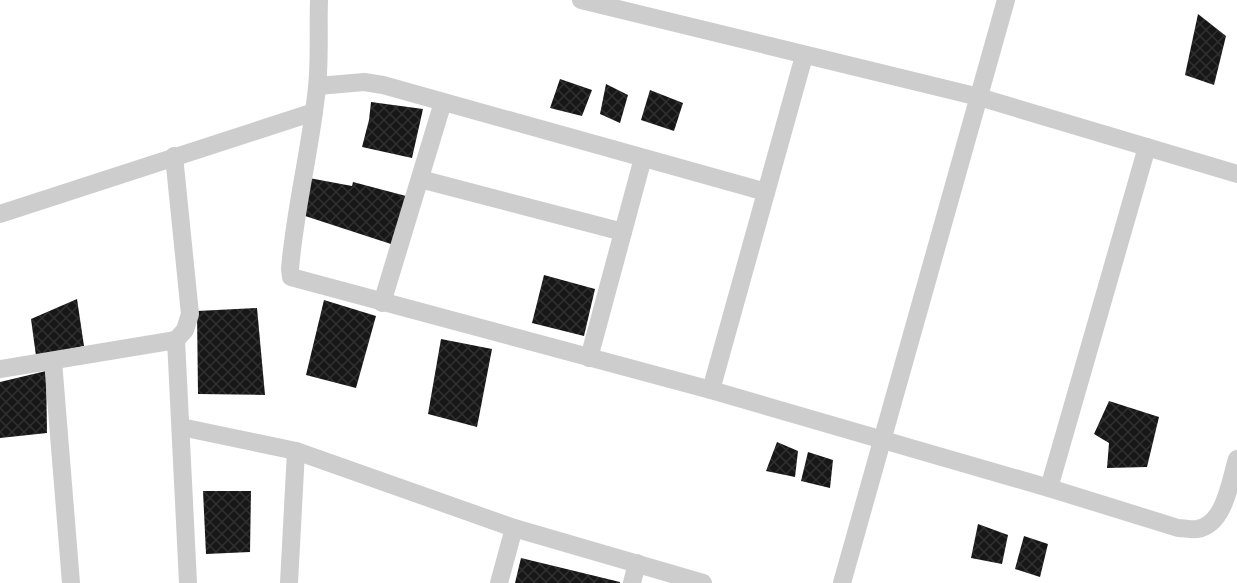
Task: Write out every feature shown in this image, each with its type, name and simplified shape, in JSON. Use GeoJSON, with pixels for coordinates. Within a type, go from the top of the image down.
{"type":"FeatureCollection","features":[{"type":"Feature","properties":{"kind":"street"},"geometry":{"type":"LineString","coordinates":[[319,0],[318,86],[306,169],[297,207],[291,277],[711,390],[1049,488],[1178,528],[1198,529],[1210,524],[1221,513],[1237,459]]}},
{"type":"Feature","properties":{"kind":"street"},"geometry":{"type":"LineString","coordinates":[[581,0],[979,97],[1237,174]]}},
{"type":"Feature","properties":{"kind":"street"},"geometry":{"type":"LineString","coordinates":[[842,583],[1006,0]]}},
{"type":"Feature","properties":{"kind":"street"},"geometry":{"type":"LineString","coordinates":[[711,390],[804,56]]}},
{"type":"Feature","properties":{"kind":"street"},"geometry":{"type":"LineString","coordinates":[[318,86],[363,82],[383,85],[766,192]]}},
{"type":"Feature","properties":{"kind":"street"},"geometry":{"type":"LineString","coordinates":[[382,303],[442,102]]}},
{"type":"Feature","properties":{"kind":"street"},"geometry":{"type":"LineString","coordinates":[[0,214],[314,112]]}},
{"type":"Feature","properties":{"kind":"street"},"geometry":{"type":"LineString","coordinates":[[1049,488],[1147,147]]}},
{"type":"Feature","properties":{"kind":"street"},"geometry":{"type":"LineString","coordinates":[[0,369],[176,340],[185,330],[190,314],[174,156]]}},
{"type":"Feature","properties":{"kind":"street"},"geometry":{"type":"LineString","coordinates":[[589,358],[643,158]]}},
{"type":"Feature","properties":{"kind":"street"},"geometry":{"type":"LineString","coordinates":[[420,179],[623,232]]}},
{"type":"Feature","properties":{"kind":"street"},"geometry":{"type":"LineString","coordinates":[[176,340],[188,583]]}},
{"type":"Feature","properties":{"kind":"street"},"geometry":{"type":"LineString","coordinates":[[53,361],[71,583]]}},
{"type":"Feature","properties":{"kind":"street"},"geometry":{"type":"LineString","coordinates":[[181,427],[296,451],[514,528],[703,583]]}},
{"type":"Feature","properties":{"kind":"street"},"geometry":{"type":"LineString","coordinates":[[289,583],[296,451]]}},
{"type":"Feature","properties":{"kind":"street"},"geometry":{"type":"LineString","coordinates":[[500,583],[514,528]]}},
{"type":"Feature","properties":{"kind":"street"},"geometry":{"type":"LineString","coordinates":[[632,583],[637,563]]}},
{"type":"Feature","properties":{"kind":"building"},"geometry":{"type":"Polygon","coordinates":[[[1198,14],[1226,36],[1214,85],[1185,75],[1198,14]]]}},
{"type":"Feature","properties":{"kind":"building"},"geometry":{"type":"Polygon","coordinates":[[[560,79],[592,90],[582,116],[550,108],[560,79]]]}},
{"type":"Feature","properties":{"kind":"building"},"geometry":{"type":"Polygon","coordinates":[[[606,84],[628,95],[620,123],[600,114],[606,84]]]}},
{"type":"Feature","properties":{"kind":"building"},"geometry":{"type":"Polygon","coordinates":[[[650,90],[683,103],[674,131],[641,120],[650,90]]]}},
{"type":"Feature","properties":{"kind":"building"},"geometry":{"type":"Polygon","coordinates":[[[371,102],[423,109],[412,158],[362,147],[371,102]]]}},
{"type":"Feature","properties":{"kind":"building"},"geometry":{"type":"Polygon","coordinates":[[[309,178],[352,186],[353,182],[406,196],[394,245],[302,215],[309,178]]]}},
{"type":"Feature","properties":{"kind":"building"},"geometry":{"type":"Polygon","coordinates":[[[544,275],[595,289],[584,336],[532,323],[544,275]]]}},
{"type":"Feature","properties":{"kind":"building"},"geometry":{"type":"Polygon","coordinates":[[[77,299],[84,346],[36,356],[31,319],[77,299]]]}},
{"type":"Feature","properties":{"kind":"building"},"geometry":{"type":"Polygon","coordinates":[[[324,300],[376,316],[356,388],[306,375],[324,300]]]}},
{"type":"Feature","properties":{"kind":"building"},"geometry":{"type":"Polygon","coordinates":[[[257,308],[265,395],[198,394],[197,311],[257,308]]]}},
{"type":"Feature","properties":{"kind":"building"},"geometry":{"type":"Polygon","coordinates":[[[441,339],[492,349],[477,427],[428,414],[441,339]]]}},
{"type":"Feature","properties":{"kind":"building"},"geometry":{"type":"Polygon","coordinates":[[[46,371],[47,433],[0,438],[0,382],[46,371]]]}},
{"type":"Feature","properties":{"kind":"building"},"geometry":{"type":"Polygon","coordinates":[[[1109,401],[1159,417],[1147,467],[1107,468],[1109,443],[1094,434],[1109,401]]]}},
{"type":"Feature","properties":{"kind":"building"},"geometry":{"type":"Polygon","coordinates":[[[777,442],[798,451],[795,477],[766,471],[777,442]]]}},
{"type":"Feature","properties":{"kind":"building"},"geometry":{"type":"Polygon","coordinates":[[[808,452],[833,460],[830,488],[801,481],[808,452]]]}},
{"type":"Feature","properties":{"kind":"building"},"geometry":{"type":"Polygon","coordinates":[[[203,491],[251,491],[250,552],[206,554],[203,491]]]}},
{"type":"Feature","properties":{"kind":"building"},"geometry":{"type":"Polygon","coordinates":[[[978,524],[1008,535],[1002,564],[971,558],[978,524]]]}},
{"type":"Feature","properties":{"kind":"building"},"geometry":{"type":"Polygon","coordinates":[[[1024,536],[1048,544],[1040,577],[1015,569],[1024,536]]]}},
{"type":"Feature","properties":{"kind":"building"},"geometry":{"type":"Polygon","coordinates":[[[521,558],[620,582],[620,583],[515,583],[521,558]]]}}]}
